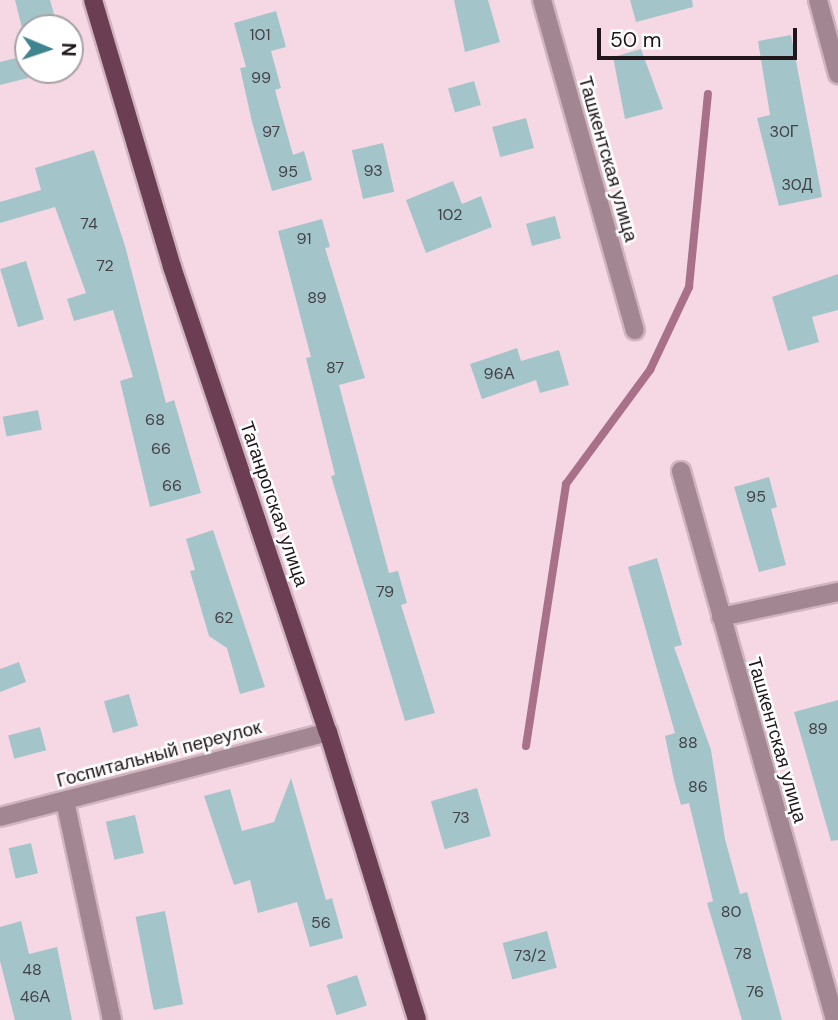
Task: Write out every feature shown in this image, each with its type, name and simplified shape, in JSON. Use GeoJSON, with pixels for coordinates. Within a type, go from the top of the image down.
{"type":"FeatureCollection","features":[{"type":"Feature","properties":{"kind":"main road","name":"Таганрогская улица"},"geometry":{"type":"LineString","coordinates":[[93,0],[172,267],[328,732],[417,1020]]}},
{"type":"Feature","properties":{"kind":"street","name":"Ташкентская улица"},"geometry":{"type":"LineString","coordinates":[[541,0],[635,330]]}},
{"type":"Feature","properties":{"kind":"street"},"geometry":{"type":"LineString","coordinates":[[818,0],[838,74]]}},
{"type":"Feature","properties":{"kind":"street","name":"Ташкентская улица"},"geometry":{"type":"LineString","coordinates":[[681,471],[835,1020]]}},
{"type":"Feature","properties":{"kind":"street"},"geometry":{"type":"LineString","coordinates":[[721,617],[838,592]]}},
{"type":"Feature","properties":{"kind":"street","name":"Госпитальный переулок"},"geometry":{"type":"LineString","coordinates":[[0,817],[328,732]]}},
{"type":"Feature","properties":{"kind":"street"},"geometry":{"type":"LineString","coordinates":[[65,801],[112,1020]]}},
{"type":"Feature","properties":{"kind":"building"},"geometry":{"type":"Polygon","coordinates":[[[15,0],[50,0],[54,14],[18,14],[15,0]]]}},
{"type":"Feature","properties":{"kind":"building"},"geometry":{"type":"Polygon","coordinates":[[[454,0],[488,0],[500,42],[465,52],[454,0]]]}},
{"type":"Feature","properties":{"kind":"building"},"geometry":{"type":"Polygon","coordinates":[[[630,0],[692,0],[693,7],[636,22],[630,0]]]}},
{"type":"Feature","properties":{"kind":"building"},"geometry":{"type":"Polygon","coordinates":[[[276,11],[286,47],[271,51],[281,88],[275,90],[293,155],[304,151],[312,180],[272,191],[252,122],[240,68],[246,67],[234,23],[276,11]]]}},
{"type":"Feature","properties":{"kind":"building"},"geometry":{"type":"Polygon","coordinates":[[[791,35],[822,197],[779,206],[757,118],[770,115],[758,41],[791,35]]]}},
{"type":"Feature","properties":{"kind":"building"},"geometry":{"type":"Polygon","coordinates":[[[641,49],[663,109],[625,119],[613,57],[641,49]]]}},
{"type":"Feature","properties":{"kind":"building"},"geometry":{"type":"Polygon","coordinates":[[[14,58],[14,82],[0,85],[0,62],[14,58]]]}},
{"type":"Feature","properties":{"kind":"building"},"geometry":{"type":"Polygon","coordinates":[[[474,81],[481,105],[455,112],[448,88],[474,81]]]}},
{"type":"Feature","properties":{"kind":"building"},"geometry":{"type":"Polygon","coordinates":[[[526,118],[534,148],[500,157],[492,127],[526,118]]]}},
{"type":"Feature","properties":{"kind":"building"},"geometry":{"type":"Polygon","coordinates":[[[383,143],[394,192],[363,199],[352,150],[383,143]]]}},
{"type":"Feature","properties":{"kind":"building"},"geometry":{"type":"Polygon","coordinates":[[[94,150],[125,246],[166,403],[174,400],[201,493],[150,507],[120,381],[133,377],[113,310],[74,321],[67,299],[86,293],[55,207],[0,223],[0,202],[41,190],[35,168],[94,150]]]}},
{"type":"Feature","properties":{"kind":"building"},"geometry":{"type":"Polygon","coordinates":[[[453,181],[462,204],[481,196],[492,227],[426,253],[406,200],[453,181]]]}},
{"type":"Feature","properties":{"kind":"building"},"geometry":{"type":"Polygon","coordinates":[[[555,216],[561,238],[532,246],[526,224],[555,216]]]}},
{"type":"Feature","properties":{"kind":"building"},"geometry":{"type":"Polygon","coordinates":[[[322,219],[330,247],[325,248],[365,378],[339,385],[389,573],[398,571],[407,603],[401,605],[435,713],[405,721],[331,476],[335,475],[306,358],[311,357],[278,231],[322,219]]]}},
{"type":"Feature","properties":{"kind":"building"},"geometry":{"type":"Polygon","coordinates":[[[26,261],[44,319],[18,327],[0,269],[26,261]]]}},
{"type":"Feature","properties":{"kind":"building"},"geometry":{"type":"Polygon","coordinates":[[[838,274],[838,310],[812,317],[819,342],[788,351],[772,297],[838,274]]]}},
{"type":"Feature","properties":{"kind":"building"},"geometry":{"type":"Polygon","coordinates":[[[517,348],[521,361],[559,350],[569,385],[540,393],[536,380],[482,399],[470,364],[517,348]]]}},
{"type":"Feature","properties":{"kind":"building"},"geometry":{"type":"Polygon","coordinates":[[[38,410],[42,430],[6,437],[3,417],[38,410]]]}},
{"type":"Feature","properties":{"kind":"building"},"geometry":{"type":"Polygon","coordinates":[[[769,477],[777,507],[771,509],[786,565],[759,572],[734,487],[769,477]]]}},
{"type":"Feature","properties":{"kind":"building"},"geometry":{"type":"Polygon","coordinates":[[[213,530],[265,687],[240,694],[227,648],[209,636],[190,571],[195,570],[186,539],[213,530]]]}},
{"type":"Feature","properties":{"kind":"building"},"geometry":{"type":"Polygon","coordinates":[[[657,558],[682,645],[674,647],[711,750],[725,839],[740,894],[747,892],[782,1020],[742,1020],[707,903],[713,901],[689,803],[681,805],[665,736],[675,733],[628,567],[657,558]]]}},
{"type":"Feature","properties":{"kind":"building"},"geometry":{"type":"Polygon","coordinates":[[[19,662],[26,682],[0,692],[0,669],[19,662]]]}},
{"type":"Feature","properties":{"kind":"building"},"geometry":{"type":"Polygon","coordinates":[[[129,694],[138,726],[113,733],[104,701],[129,694]]]}},
{"type":"Feature","properties":{"kind":"building"},"geometry":{"type":"Polygon","coordinates":[[[838,700],[838,840],[831,841],[794,712],[838,700]]]}},
{"type":"Feature","properties":{"kind":"building"},"geometry":{"type":"Polygon","coordinates":[[[40,727],[46,750],[14,759],[8,736],[40,727]]]}},
{"type":"Feature","properties":{"kind":"building"},"geometry":{"type":"Polygon","coordinates":[[[291,778],[326,900],[332,898],[343,938],[310,947],[297,902],[258,913],[250,880],[234,885],[204,796],[230,789],[242,831],[274,822],[291,778]]]}},
{"type":"Feature","properties":{"kind":"building"},"geometry":{"type":"Polygon","coordinates":[[[477,788],[491,836],[445,849],[431,801],[477,788]]]}},
{"type":"Feature","properties":{"kind":"building"},"geometry":{"type":"Polygon","coordinates":[[[135,815],[144,853],[115,860],[106,822],[135,815]]]}},
{"type":"Feature","properties":{"kind":"building"},"geometry":{"type":"Polygon","coordinates":[[[31,843],[38,873],[16,878],[9,848],[31,843]]]}},
{"type":"Feature","properties":{"kind":"building"},"geometry":{"type":"Polygon","coordinates":[[[165,911],[183,1004],[154,1010],[136,917],[165,911]]]}},
{"type":"Feature","properties":{"kind":"building"},"geometry":{"type":"Polygon","coordinates":[[[21,921],[29,954],[57,947],[72,1020],[15,1020],[0,961],[0,927],[21,921]]]}},
{"type":"Feature","properties":{"kind":"building"},"geometry":{"type":"Polygon","coordinates":[[[547,931],[557,968],[512,980],[503,943],[547,931]]]}},
{"type":"Feature","properties":{"kind":"building"},"geometry":{"type":"Polygon","coordinates":[[[357,975],[367,1005],[336,1015],[327,985],[357,975]]]}},
{"type":"Feature","properties":{"kind":"waterway"},"geometry":{"type":"LineString","coordinates":[[526,746],[566,484],[650,370],[689,287],[708,94]]}}]}
